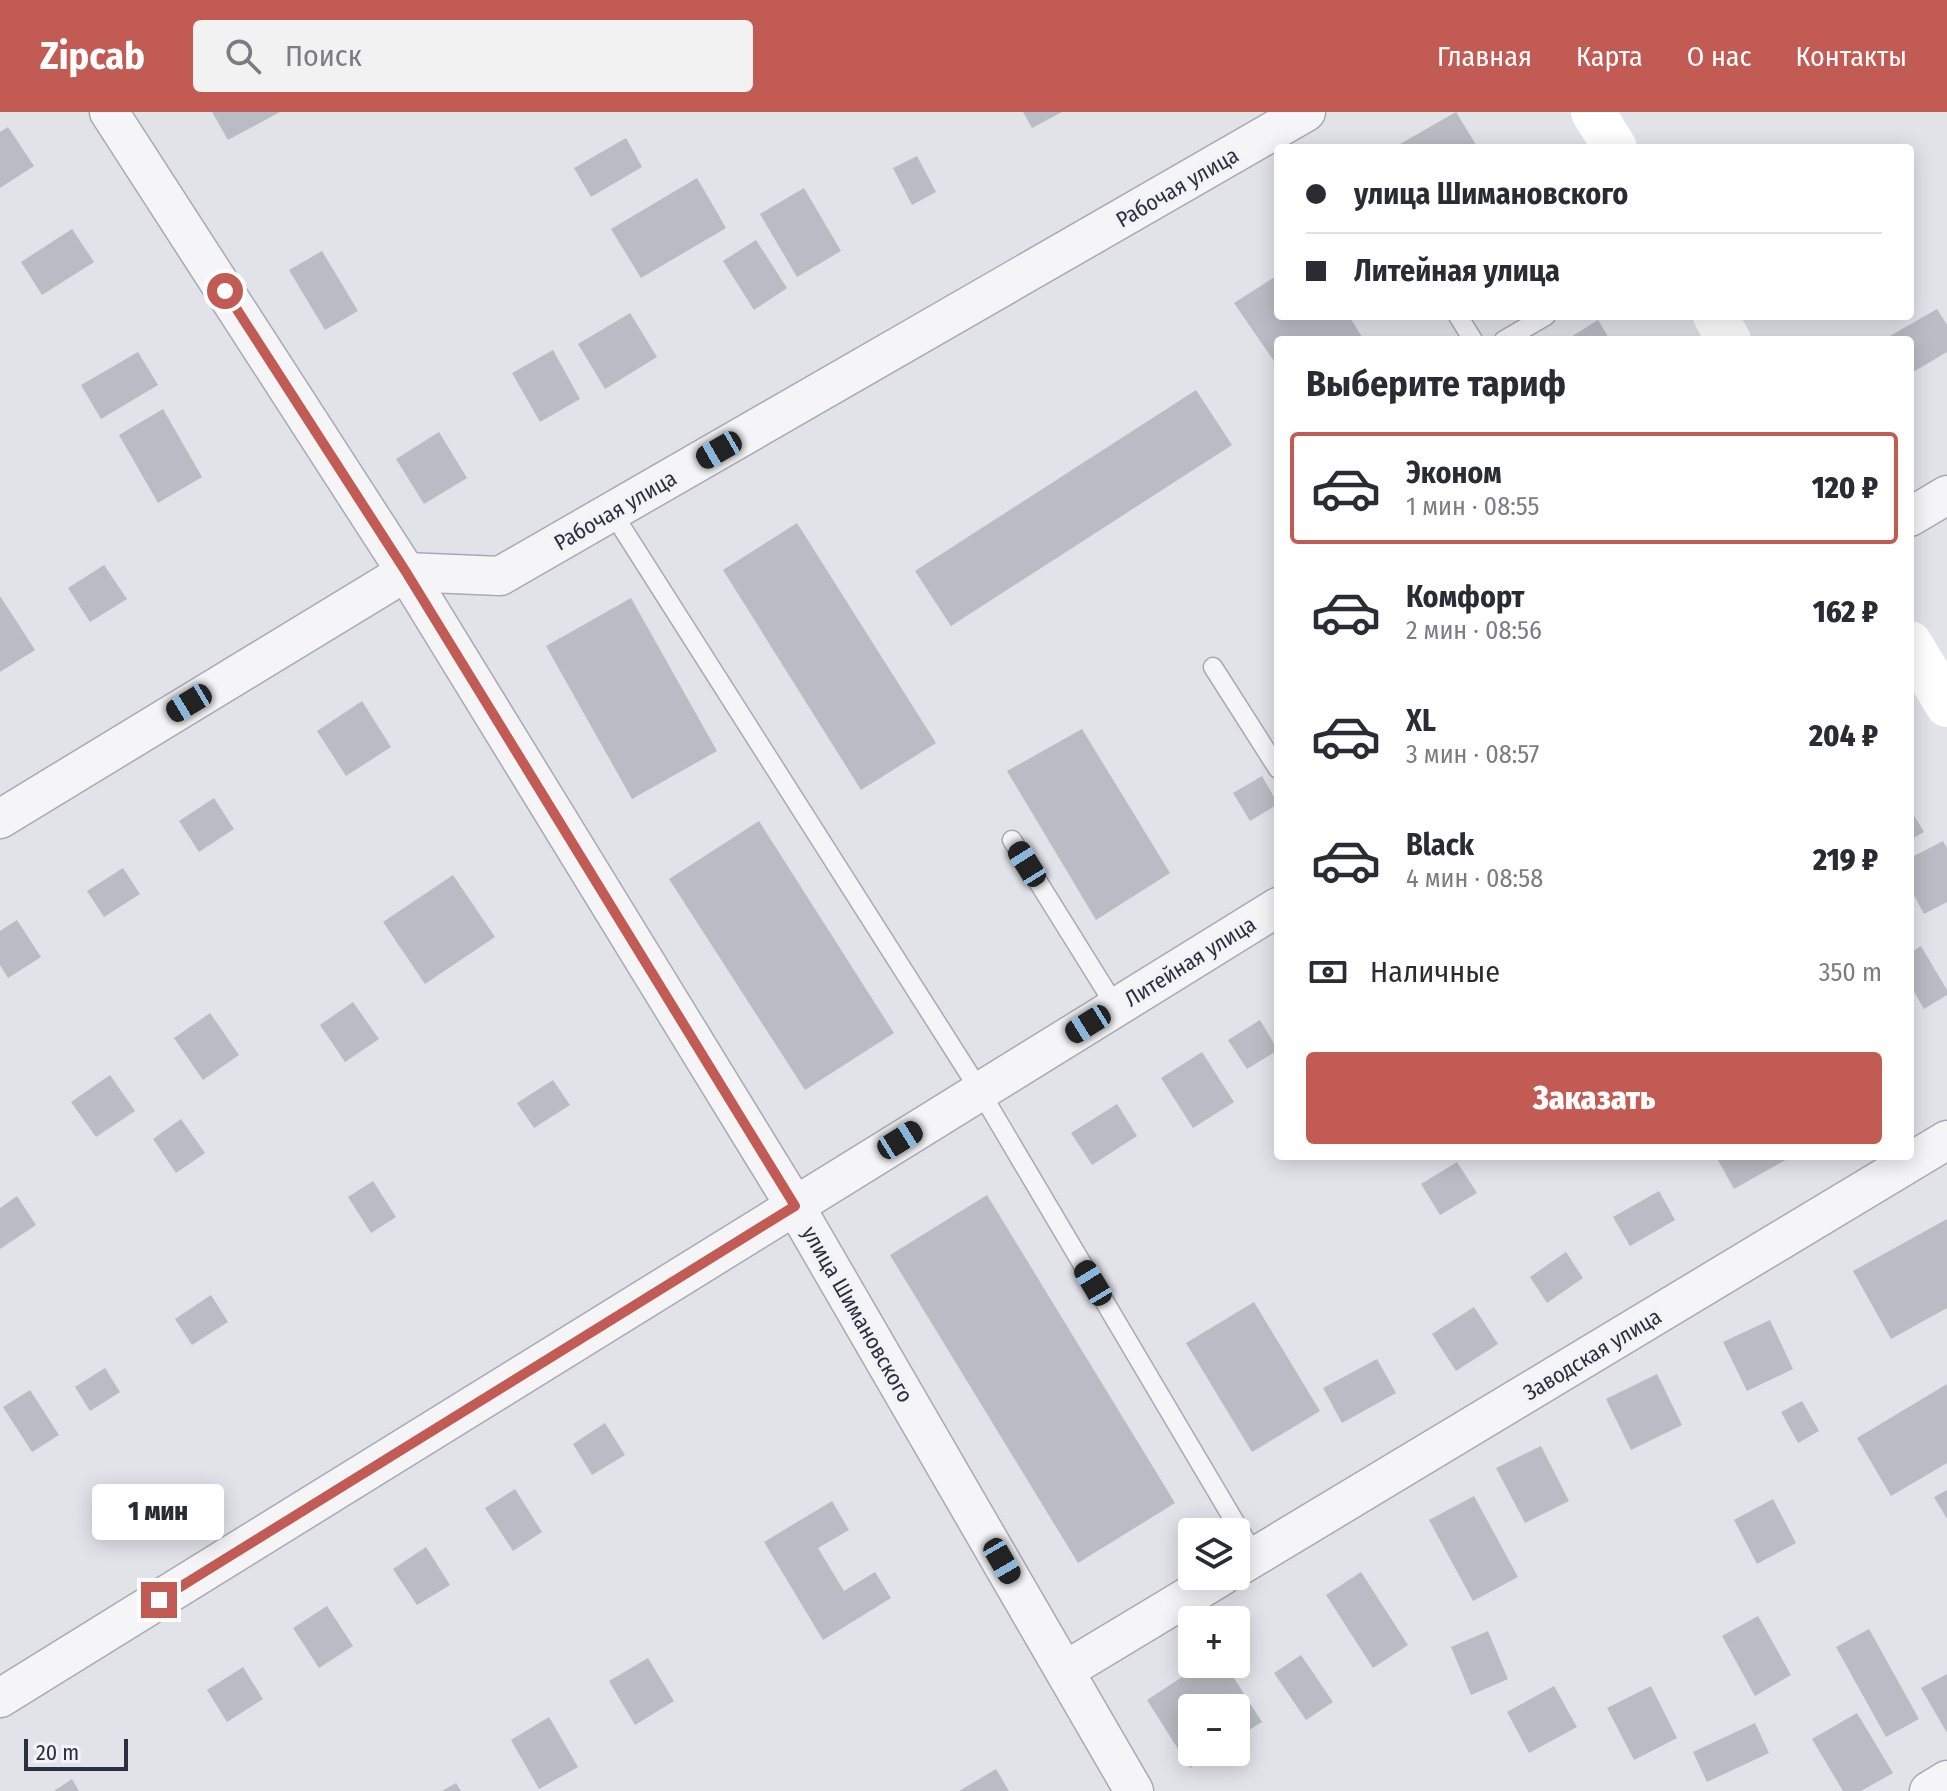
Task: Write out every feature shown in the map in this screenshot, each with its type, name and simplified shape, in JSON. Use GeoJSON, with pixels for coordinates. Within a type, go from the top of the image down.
{"type":"FeatureCollection","features":[{"type":"Feature","properties":{"kind":"street","name":"улица Шимановского"},"geometry":{"type":"LineString","coordinates":[[109,112],[406,572],[795,1206],[1134,1791]]}},
{"type":"Feature","properties":{"kind":"street","name":"Рабочая улица"},"geometry":{"type":"LineString","coordinates":[[406,572],[500,576],[1306,112]]}},
{"type":"Feature","properties":{"kind":"street"},"geometry":{"type":"LineString","coordinates":[[1593,112],[1613,144]]}},
{"type":"Feature","properties":{"kind":"street"},"geometry":{"type":"LineString","coordinates":[[1914,515],[1947,495]]}},
{"type":"Feature","properties":{"kind":"street"},"geometry":{"type":"LineString","coordinates":[[0,819],[406,572]]}},
{"type":"Feature","properties":{"kind":"street"},"geometry":{"type":"LineString","coordinates":[[1914,650],[1947,705]]}},
{"type":"Feature","properties":{"kind":"street","name":"Литейная улица"},"geometry":{"type":"LineString","coordinates":[[0,1698],[1274,909]]}},
{"type":"Feature","properties":{"kind":"street","name":"Заводская улица"},"geometry":{"type":"LineString","coordinates":[[1914,1160],[1947,1140]]}},
{"type":"Feature","properties":{"kind":"street","name":"Заводская улица"},"geometry":{"type":"LineString","coordinates":[[1250,1560],[1914,1160]]}},
{"type":"Feature","properties":{"kind":"street"},"geometry":{"type":"LineString","coordinates":[[1066,1670],[1199,1590]]}},
{"type":"Feature","properties":{"kind":"street"},"geometry":{"type":"LineString","coordinates":[[1929,1791],[1947,1780]]}},
{"type":"Feature","properties":{"kind":"lane"},"geometry":{"type":"LineString","coordinates":[[1511,336],[1539,320]]}},
{"type":"Feature","properties":{"kind":"lane"},"geometry":{"type":"LineString","coordinates":[[612,512],[980,1091],[1221,1518]]}},
{"type":"Feature","properties":{"kind":"lane"},"geometry":{"type":"LineString","coordinates":[[1213,667],[1274,763]]}},
{"type":"Feature","properties":{"kind":"lane"},"geometry":{"type":"LineString","coordinates":[[1012,840],[1116,1007]]}},
{"type":"Feature","properties":{"kind":"building"},"geometry":{"type":"Polygon","coordinates":[[[212,112],[280,112],[228,140],[212,112]]]}},
{"type":"Feature","properties":{"kind":"building"},"geometry":{"type":"Polygon","coordinates":[[[1023,112],[1062,112],[1032,128],[1023,112]]]}},
{"type":"Feature","properties":{"kind":"building"},"geometry":{"type":"Polygon","coordinates":[[[1456,112],[1476,144],[1400,144],[1456,112]]]}},
{"type":"Feature","properties":{"kind":"building"},"geometry":{"type":"Polygon","coordinates":[[[8,127],[34,166],[0,188],[0,132],[8,127]]]}},
{"type":"Feature","properties":{"kind":"building"},"geometry":{"type":"Polygon","coordinates":[[[626,138],[642,167],[591,197],[574,168],[626,138]]]}},
{"type":"Feature","properties":{"kind":"building"},"geometry":{"type":"Polygon","coordinates":[[[917,156],[936,192],[912,205],[893,168],[917,156]]]}},
{"type":"Feature","properties":{"kind":"building"},"geometry":{"type":"Polygon","coordinates":[[[697,178],[726,228],[641,278],[611,229],[697,178]]]}},
{"type":"Feature","properties":{"kind":"building"},"geometry":{"type":"Polygon","coordinates":[[[804,188],[841,251],[797,277],[760,214],[804,188]]]}},
{"type":"Feature","properties":{"kind":"building"},"geometry":{"type":"Polygon","coordinates":[[[72,229],[94,262],[42,295],[21,262],[72,229]]]}},
{"type":"Feature","properties":{"kind":"building"},"geometry":{"type":"Polygon","coordinates":[[[756,240],[787,288],[754,310],[723,261],[756,240]]]}},
{"type":"Feature","properties":{"kind":"building"},"geometry":{"type":"Polygon","coordinates":[[[322,251],[358,311],[325,330],[289,270],[322,251]]]}},
{"type":"Feature","properties":{"kind":"building"},"geometry":{"type":"Polygon","coordinates":[[[1274,278],[1274,320],[1352,320],[1362,336],[1274,336],[1274,361],[1234,303],[1274,278]]]}},
{"type":"Feature","properties":{"kind":"building"},"geometry":{"type":"Polygon","coordinates":[[[1937,309],[1947,325],[1947,352],[1914,372],[1914,336],[1890,336],[1937,309]]]}},
{"type":"Feature","properties":{"kind":"building"},"geometry":{"type":"Polygon","coordinates":[[[630,313],[657,357],[605,389],[578,344],[630,313]]]}},
{"type":"Feature","properties":{"kind":"building"},"geometry":{"type":"Polygon","coordinates":[[[1598,320],[1608,336],[1572,336],[1598,320]]]}},
{"type":"Feature","properties":{"kind":"building"},"geometry":{"type":"Polygon","coordinates":[[[553,350],[580,399],[540,422],[512,373],[553,350]]]}},
{"type":"Feature","properties":{"kind":"building"},"geometry":{"type":"Polygon","coordinates":[[[138,352],[158,385],[101,419],[81,385],[138,352]]]}},
{"type":"Feature","properties":{"kind":"building"},"geometry":{"type":"Polygon","coordinates":[[[1196,390],[1232,445],[951,626],[915,571],[1196,390]]]}},
{"type":"Feature","properties":{"kind":"building"},"geometry":{"type":"Polygon","coordinates":[[[163,409],[202,477],[158,503],[119,435],[163,409]]]}},
{"type":"Feature","properties":{"kind":"building"},"geometry":{"type":"Polygon","coordinates":[[[439,432],[467,478],[424,504],[396,459],[439,432]]]}},
{"type":"Feature","properties":{"kind":"building"},"geometry":{"type":"Polygon","coordinates":[[[797,523],[936,743],[861,790],[723,570],[797,523]]]}},
{"type":"Feature","properties":{"kind":"building"},"geometry":{"type":"Polygon","coordinates":[[[104,565],[127,599],[90,622],[68,588],[104,565]]]}},
{"type":"Feature","properties":{"kind":"building"},"geometry":{"type":"Polygon","coordinates":[[[0,596],[35,650],[0,672],[0,596]]]}},
{"type":"Feature","properties":{"kind":"building"},"geometry":{"type":"Polygon","coordinates":[[[631,598],[717,751],[632,799],[546,646],[631,598]]]}},
{"type":"Feature","properties":{"kind":"building"},"geometry":{"type":"Polygon","coordinates":[[[362,701],[391,747],[346,776],[317,731],[362,701]]]}},
{"type":"Feature","properties":{"kind":"building"},"geometry":{"type":"Polygon","coordinates":[[[1082,729],[1170,873],[1096,920],[1007,771],[1082,729]]]}},
{"type":"Feature","properties":{"kind":"building"},"geometry":{"type":"Polygon","coordinates":[[[1262,776],[1274,797],[1274,806],[1250,821],[1233,793],[1262,776]]]}},
{"type":"Feature","properties":{"kind":"building"},"geometry":{"type":"Polygon","coordinates":[[[214,798],[234,829],[199,852],[179,821],[214,798]]]}},
{"type":"Feature","properties":{"kind":"building"},"geometry":{"type":"Polygon","coordinates":[[[1914,816],[1924,832],[1914,838],[1914,816]]]}},
{"type":"Feature","properties":{"kind":"building"},"geometry":{"type":"Polygon","coordinates":[[[759,821],[894,1033],[805,1090],[669,879],[759,821]]]}},
{"type":"Feature","properties":{"kind":"building"},"geometry":{"type":"Polygon","coordinates":[[[1943,841],[1947,848],[1947,902],[1924,914],[1914,895],[1914,856],[1943,841]]]}},
{"type":"Feature","properties":{"kind":"building"},"geometry":{"type":"Polygon","coordinates":[[[123,868],[140,894],[104,917],[87,891],[123,868]]]}},
{"type":"Feature","properties":{"kind":"building"},"geometry":{"type":"Polygon","coordinates":[[[453,875],[495,937],[425,984],[383,922],[453,875]]]}},
{"type":"Feature","properties":{"kind":"building"},"geometry":{"type":"Polygon","coordinates":[[[17,920],[41,957],[8,978],[0,965],[0,931],[17,920]]]}},
{"type":"Feature","properties":{"kind":"building"},"geometry":{"type":"Polygon","coordinates":[[[1921,946],[1947,990],[1947,995],[1924,1009],[1914,992],[1914,950],[1921,946]]]}},
{"type":"Feature","properties":{"kind":"building"},"geometry":{"type":"Polygon","coordinates":[[[353,1002],[379,1039],[345,1062],[320,1025],[353,1002]]]}},
{"type":"Feature","properties":{"kind":"building"},"geometry":{"type":"Polygon","coordinates":[[[210,1013],[239,1055],[203,1080],[174,1038],[210,1013]]]}},
{"type":"Feature","properties":{"kind":"building"},"geometry":{"type":"Polygon","coordinates":[[[1260,1020],[1274,1043],[1274,1052],[1247,1069],[1228,1040],[1260,1020]]]}},
{"type":"Feature","properties":{"kind":"building"},"geometry":{"type":"Polygon","coordinates":[[[1202,1052],[1234,1102],[1193,1128],[1161,1078],[1202,1052]]]}},
{"type":"Feature","properties":{"kind":"building"},"geometry":{"type":"Polygon","coordinates":[[[110,1075],[135,1111],[96,1137],[71,1102],[110,1075]]]}},
{"type":"Feature","properties":{"kind":"building"},"geometry":{"type":"Polygon","coordinates":[[[553,1080],[570,1105],[534,1128],[517,1103],[553,1080]]]}},
{"type":"Feature","properties":{"kind":"building"},"geometry":{"type":"Polygon","coordinates":[[[1117,1104],[1137,1136],[1092,1165],[1071,1133],[1117,1104]]]}},
{"type":"Feature","properties":{"kind":"building"},"geometry":{"type":"Polygon","coordinates":[[[181,1119],[205,1153],[176,1173],[153,1139],[181,1119]]]}},
{"type":"Feature","properties":{"kind":"building"},"geometry":{"type":"Polygon","coordinates":[[[1718,1160],[1785,1160],[1734,1189],[1718,1160]]]}},
{"type":"Feature","properties":{"kind":"building"},"geometry":{"type":"Polygon","coordinates":[[[1457,1162],[1477,1193],[1440,1215],[1421,1184],[1457,1162]]]}},
{"type":"Feature","properties":{"kind":"building"},"geometry":{"type":"Polygon","coordinates":[[[373,1181],[396,1217],[371,1233],[348,1197],[373,1181]]]}},
{"type":"Feature","properties":{"kind":"building"},"geometry":{"type":"Polygon","coordinates":[[[1659,1191],[1675,1220],[1630,1246],[1613,1217],[1659,1191]]]}},
{"type":"Feature","properties":{"kind":"building"},"geometry":{"type":"Polygon","coordinates":[[[987,1195],[1175,1503],[1078,1563],[890,1255],[987,1195]]]}},
{"type":"Feature","properties":{"kind":"building"},"geometry":{"type":"Polygon","coordinates":[[[17,1196],[36,1225],[0,1249],[0,1208],[17,1196]]]}},
{"type":"Feature","properties":{"kind":"building"},"geometry":{"type":"Polygon","coordinates":[[[1947,1219],[1947,1308],[1891,1339],[1853,1271],[1947,1219]]]}},
{"type":"Feature","properties":{"kind":"building"},"geometry":{"type":"Polygon","coordinates":[[[1566,1252],[1583,1278],[1547,1303],[1530,1277],[1566,1252]]]}},
{"type":"Feature","properties":{"kind":"building"},"geometry":{"type":"Polygon","coordinates":[[[211,1295],[228,1322],[192,1345],[175,1319],[211,1295]]]}},
{"type":"Feature","properties":{"kind":"building"},"geometry":{"type":"Polygon","coordinates":[[[1254,1302],[1320,1411],[1252,1452],[1186,1343],[1254,1302]]]}},
{"type":"Feature","properties":{"kind":"building"},"geometry":{"type":"Polygon","coordinates":[[[1474,1307],[1498,1344],[1456,1371],[1432,1334],[1474,1307]]]}},
{"type":"Feature","properties":{"kind":"building"},"geometry":{"type":"Polygon","coordinates":[[[1770,1320],[1793,1369],[1747,1391],[1723,1342],[1770,1320]]]}},
{"type":"Feature","properties":{"kind":"building"},"geometry":{"type":"Polygon","coordinates":[[[1377,1359],[1396,1393],[1342,1423],[1323,1388],[1377,1359]]]}},
{"type":"Feature","properties":{"kind":"building"},"geometry":{"type":"Polygon","coordinates":[[[105,1368],[120,1392],[90,1411],[75,1387],[105,1368]]]}},
{"type":"Feature","properties":{"kind":"building"},"geometry":{"type":"Polygon","coordinates":[[[1657,1374],[1682,1425],[1631,1450],[1606,1399],[1657,1374]]]}},
{"type":"Feature","properties":{"kind":"building"},"geometry":{"type":"Polygon","coordinates":[[[1947,1384],[1947,1463],[1891,1496],[1857,1438],[1947,1384]]]}},
{"type":"Feature","properties":{"kind":"building"},"geometry":{"type":"Polygon","coordinates":[[[30,1390],[59,1435],[32,1452],[3,1407],[30,1390]]]}},
{"type":"Feature","properties":{"kind":"building"},"geometry":{"type":"Polygon","coordinates":[[[1802,1401],[1819,1431],[1798,1443],[1781,1412],[1802,1401]]]}},
{"type":"Feature","properties":{"kind":"building"},"geometry":{"type":"Polygon","coordinates":[[[605,1423],[625,1455],[592,1475],[573,1444],[605,1423]]]}},
{"type":"Feature","properties":{"kind":"building"},"geometry":{"type":"Polygon","coordinates":[[[1541,1446],[1569,1501],[1525,1523],[1496,1468],[1541,1446]]]}},
{"type":"Feature","properties":{"kind":"building"},"geometry":{"type":"Polygon","coordinates":[[[515,1489],[542,1532],[513,1551],[485,1508],[515,1489]]]}},
{"type":"Feature","properties":{"kind":"building"},"geometry":{"type":"Polygon","coordinates":[[[1947,1490],[1947,1519],[1934,1497],[1947,1490]]]}},
{"type":"Feature","properties":{"kind":"building"},"geometry":{"type":"Polygon","coordinates":[[[1474,1496],[1518,1577],[1473,1601],[1429,1520],[1474,1496]]]}},
{"type":"Feature","properties":{"kind":"building"},"geometry":{"type":"Polygon","coordinates":[[[1773,1499],[1796,1543],[1757,1564],[1734,1520],[1773,1499]]]}},
{"type":"Feature","properties":{"kind":"building"},"geometry":{"type":"Polygon","coordinates":[[[832,1501],[849,1530],[818,1548],[844,1591],[875,1572],[891,1598],[823,1640],[764,1542],[832,1501]]]}},
{"type":"Feature","properties":{"kind":"building"},"geometry":{"type":"Polygon","coordinates":[[[426,1547],[450,1585],[417,1605],[393,1569],[426,1547]]]}},
{"type":"Feature","properties":{"kind":"building"},"geometry":{"type":"Polygon","coordinates":[[[1361,1572],[1408,1645],[1373,1668],[1326,1595],[1361,1572]]]}},
{"type":"Feature","properties":{"kind":"building"},"geometry":{"type":"Polygon","coordinates":[[[327,1606],[353,1646],[319,1668],[293,1628],[327,1606]]]}},
{"type":"Feature","properties":{"kind":"building"},"geometry":{"type":"Polygon","coordinates":[[[1758,1616],[1791,1675],[1755,1696],[1722,1636],[1758,1616]]]}},
{"type":"Feature","properties":{"kind":"building"},"geometry":{"type":"Polygon","coordinates":[[[1869,1629],[1919,1719],[1886,1737],[1836,1647],[1869,1629]]]}},
{"type":"Feature","properties":{"kind":"building"},"geometry":{"type":"Polygon","coordinates":[[[1488,1631],[1508,1679],[1471,1695],[1451,1647],[1488,1631]]]}},
{"type":"Feature","properties":{"kind":"building"},"geometry":{"type":"Polygon","coordinates":[[[1301,1655],[1333,1702],[1306,1720],[1274,1673],[1301,1655]]]}},
{"type":"Feature","properties":{"kind":"building"},"geometry":{"type":"Polygon","coordinates":[[[648,1658],[674,1701],[635,1725],[609,1681],[648,1658]]]}},
{"type":"Feature","properties":{"kind":"building"},"geometry":{"type":"Polygon","coordinates":[[[243,1667],[263,1699],[227,1722],[207,1690],[243,1667]]]}},
{"type":"Feature","properties":{"kind":"building"},"geometry":{"type":"Polygon","coordinates":[[[1947,1674],[1947,1733],[1921,1688],[1947,1674]]]}},
{"type":"Feature","properties":{"kind":"building"},"geometry":{"type":"Polygon","coordinates":[[[1181,1678],[1234,1678],[1244,1694],[1178,1694],[1178,1749],[1147,1700],[1181,1678]]]}},
{"type":"Feature","properties":{"kind":"building"},"geometry":{"type":"Polygon","coordinates":[[[1554,1686],[1577,1727],[1529,1753],[1507,1712],[1554,1686]]]}},
{"type":"Feature","properties":{"kind":"building"},"geometry":{"type":"Polygon","coordinates":[[[1651,1686],[1677,1738],[1634,1760],[1607,1708],[1651,1686]]]}},
{"type":"Feature","properties":{"kind":"building"},"geometry":{"type":"Polygon","coordinates":[[[1250,1703],[1262,1722],[1250,1729],[1250,1703]]]}},
{"type":"Feature","properties":{"kind":"building"},"geometry":{"type":"Polygon","coordinates":[[[1857,1713],[1893,1773],[1861,1791],[1843,1791],[1812,1739],[1857,1713]]]}},
{"type":"Feature","properties":{"kind":"building"},"geometry":{"type":"Polygon","coordinates":[[[549,1717],[578,1767],[539,1789],[511,1740],[549,1717]]]}},
{"type":"Feature","properties":{"kind":"building"},"geometry":{"type":"Polygon","coordinates":[[[1755,1723],[1769,1753],[1707,1782],[1693,1752],[1755,1723]]]}},
{"type":"Feature","properties":{"kind":"building"},"geometry":{"type":"Polygon","coordinates":[[[996,1769],[1009,1791],[959,1791],[996,1769]]]}},
{"type":"Feature","properties":{"kind":"building"},"geometry":{"type":"Polygon","coordinates":[[[72,1779],[79,1791],[54,1791],[72,1779]]]}},
{"type":"Feature","properties":{"kind":"building"},"geometry":{"type":"Polygon","coordinates":[[[456,1783],[461,1791],[442,1791],[456,1783]]]}},
{"type":"Feature","properties":{"kind":"route"},"geometry":{"type":"LineString","coordinates":[[159,1600],[795,1206],[406,572],[225,291]]}}]}
